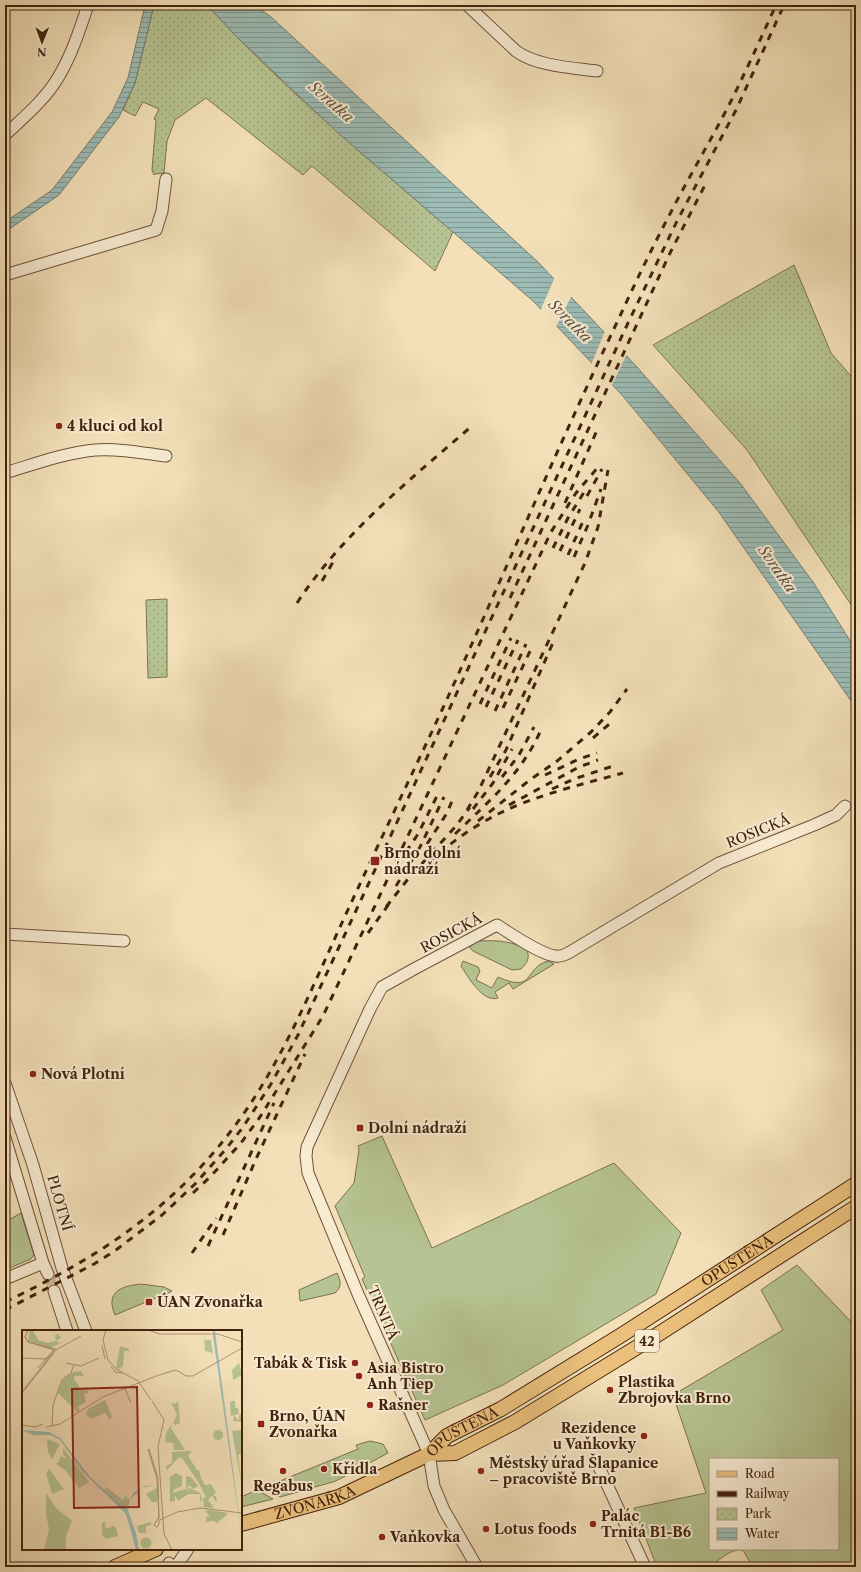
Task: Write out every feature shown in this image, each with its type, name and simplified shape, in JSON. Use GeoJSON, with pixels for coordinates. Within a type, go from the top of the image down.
{"type":"FeatureCollection","features":[{"type":"Feature","properties":{"kind":"main road","name":"OPUŠTĚNÁ"},"geometry":{"type":"LineString","coordinates":[[429,1454],[447,1436],[501,1409],[607,1344],[856,1184]]}},
{"type":"Feature","properties":{"kind":"main road","name":"OPUŠTĚNÁ"},"geometry":{"type":"LineString","coordinates":[[429,1454],[455,1453],[515,1422],[651,1339],[856,1207]]}},
{"type":"Feature","properties":{"kind":"main road","name":"ZVONAŘKA"},"geometry":{"type":"LineString","coordinates":[[242,1524],[322,1503],[339,1497],[429,1454]]}},
{"type":"Feature","properties":{"kind":"main road"},"geometry":{"type":"LineString","coordinates":[[115,1567],[154,1550]]}},
{"type":"Feature","properties":{"kind":"street"},"geometry":{"type":"LineString","coordinates":[[5,135],[40,101],[59,78],[73,49],[88,5]]}},
{"type":"Feature","properties":{"kind":"street"},"geometry":{"type":"LineString","coordinates":[[468,5],[523,56],[532,60],[597,71]]}},
{"type":"Feature","properties":{"kind":"street"},"geometry":{"type":"LineString","coordinates":[[5,275],[156,230],[162,210],[166,179]]}},
{"type":"Feature","properties":{"kind":"street"},"geometry":{"type":"LineString","coordinates":[[5,473],[61,455],[96,450],[129,451],[166,456]]}},
{"type":"Feature","properties":{"kind":"street","name":"ROSICKÁ"},"geometry":{"type":"LineString","coordinates":[[310,1178],[306,1156],[309,1140],[370,1009],[382,987],[497,925],[549,954],[560,956],[566,954],[719,863],[829,819],[846,806]]}},
{"type":"Feature","properties":{"kind":"street"},"geometry":{"type":"LineString","coordinates":[[5,934],[124,941]]}},
{"type":"Feature","properties":{"kind":"street","name":"PLOTNÍ"},"geometry":{"type":"LineString","coordinates":[[5,1084],[33,1165],[62,1268],[86,1330]]}},
{"type":"Feature","properties":{"kind":"street"},"geometry":{"type":"LineString","coordinates":[[5,1138],[42,1263],[48,1274]]}},
{"type":"Feature","properties":{"kind":"street","name":"TRNITÁ"},"geometry":{"type":"LineString","coordinates":[[310,1178],[358,1294],[429,1454],[434,1486],[444,1510],[477,1567]]}},
{"type":"Feature","properties":{"kind":"street"},"geometry":{"type":"LineString","coordinates":[[5,1279],[42,1263]]}},
{"type":"Feature","properties":{"kind":"street"},"geometry":{"type":"LineString","coordinates":[[54,1291],[67,1330]]}},
{"type":"Feature","properties":{"kind":"street"},"geometry":{"type":"LineString","coordinates":[[599,1467],[645,1567]]}},
{"type":"Feature","properties":{"kind":"street"},"geometry":{"type":"LineString","coordinates":[[172,1566],[179,1562],[187,1550]]}},
{"type":"Feature","properties":{"kind":"green space"},"geometry":{"type":"Polygon","coordinates":[[[154,5],[207,5],[295,94],[453,232],[435,271],[312,166],[303,175],[206,98],[175,120],[167,141],[164,173],[154,175],[152,170],[156,120],[154,119],[159,109],[143,102],[135,116],[123,110],[135,83],[154,5]]]}},
{"type":"Feature","properties":{"kind":"green space"},"geometry":{"type":"Polygon","coordinates":[[[794,265],[831,353],[856,382],[856,612],[747,450],[653,345],[794,265]]]}},
{"type":"Feature","properties":{"kind":"green space"},"geometry":{"type":"Polygon","coordinates":[[[167,599],[167,677],[148,678],[146,600],[167,599]]]}},
{"type":"Feature","properties":{"kind":"green space"},"geometry":{"type":"Polygon","coordinates":[[[480,941],[504,942],[520,946],[526,949],[528,954],[527,962],[521,969],[512,970],[473,951],[470,948],[471,944],[480,941]]]}},
{"type":"Feature","properties":{"kind":"green space"},"geometry":{"type":"Polygon","coordinates":[[[463,961],[478,967],[480,971],[476,980],[492,988],[498,977],[518,983],[528,978],[540,964],[548,961],[554,964],[513,989],[509,983],[495,992],[498,998],[492,999],[476,988],[461,966],[463,961]]]}},
{"type":"Feature","properties":{"kind":"green space"},"geometry":{"type":"Polygon","coordinates":[[[382,1136],[432,1248],[614,1163],[681,1233],[656,1294],[503,1385],[425,1420],[362,1279],[365,1277],[335,1206],[354,1183],[359,1150],[358,1146],[382,1136]]]}},
{"type":"Feature","properties":{"kind":"green space"},"geometry":{"type":"Polygon","coordinates":[[[21,1213],[34,1255],[31,1259],[5,1270],[5,1222],[21,1213]]]}},
{"type":"Feature","properties":{"kind":"green space"},"geometry":{"type":"Polygon","coordinates":[[[797,1265],[856,1327],[856,1567],[753,1567],[743,1550],[839,1550],[839,1458],[709,1458],[709,1550],[738,1550],[728,1553],[707,1567],[657,1567],[634,1508],[706,1493],[673,1395],[783,1330],[761,1290],[797,1265]]]}},
{"type":"Feature","properties":{"kind":"green space"},"geometry":{"type":"Polygon","coordinates":[[[337,1273],[340,1284],[335,1293],[300,1301],[299,1290],[337,1273]]]}},
{"type":"Feature","properties":{"kind":"green space"},"geometry":{"type":"Polygon","coordinates":[[[141,1284],[164,1287],[172,1291],[159,1298],[158,1297],[115,1315],[112,1307],[112,1301],[117,1292],[127,1286],[141,1284]]]}},
{"type":"Feature","properties":{"kind":"green space"},"geometry":{"type":"Polygon","coordinates":[[[370,1441],[383,1444],[388,1453],[336,1481],[280,1497],[263,1488],[358,1449],[356,1445],[370,1441]]]}},
{"type":"Feature","properties":{"kind":"green space"},"geometry":{"type":"Polygon","coordinates":[[[257,1490],[273,1499],[242,1507],[242,1497],[257,1490]]]}},
{"type":"Feature","properties":{"kind":"water"},"geometry":{"type":"Polygon","coordinates":[[[145,5],[154,5],[135,83],[119,117],[59,195],[5,232],[5,222],[52,190],[112,112],[128,78],[145,5]]]}},
{"type":"Feature","properties":{"kind":"water","name":"Svratka"},"geometry":{"type":"Polygon","coordinates":[[[207,5],[254,5],[270,16],[539,263],[636,366],[740,483],[813,582],[856,650],[856,708],[718,511],[622,395],[533,301],[338,133],[236,36],[207,5]]]}},
{"type":"Feature","properties":{"kind":"pier"},"geometry":{"type":"Polygon","coordinates":[[[555,277],[572,295],[556,327],[540,311],[555,277]]]}},
{"type":"Feature","properties":{"kind":"pier"},"geometry":{"type":"Polygon","coordinates":[[[605,331],[627,354],[611,387],[591,365],[605,331]]]}},
{"type":"Feature","properties":{"kind":"tunnel"},"geometry":{"type":"LineString","coordinates":[[48,1274],[54,1291]]}},
{"type":"Feature","properties":{"kind":"railway"},"geometry":{"type":"LineString","coordinates":[[5,1302],[70,1269],[100,1250],[128,1231],[182,1186],[207,1160],[231,1131],[248,1108],[278,1058],[304,1006],[352,900],[442,710],[574,414],[632,290],[678,198],[730,103],[776,5]]}},
{"type":"Feature","properties":{"kind":"railway"},"geometry":{"type":"LineString","coordinates":[[5,1310],[94,1264],[116,1250],[162,1215],[195,1184],[226,1149],[243,1127],[271,1084],[298,1035],[628,323],[677,221],[736,110],[784,5]]}},
{"type":"Feature","properties":{"kind":"railway"},"geometry":{"type":"LineString","coordinates":[[510,598],[670,253],[705,185]]}},
{"type":"Feature","properties":{"kind":"railway"},"geometry":{"type":"LineString","coordinates":[[297,603],[315,577],[357,530],[402,487],[473,425]]}},
{"type":"Feature","properties":{"kind":"railway"},"geometry":{"type":"LineString","coordinates":[[565,503],[598,428]]}},
{"type":"Feature","properties":{"kind":"railway"},"geometry":{"type":"LineString","coordinates":[[193,1193],[241,1143],[260,1117],[323,1016],[551,532],[576,493],[599,466]]}},
{"type":"Feature","properties":{"kind":"railway"},"geometry":{"type":"LineString","coordinates":[[587,496],[602,469]]}},
{"type":"Feature","properties":{"kind":"railway"},"geometry":{"type":"LineString","coordinates":[[467,810],[478,792],[585,563],[598,527],[608,470]]}},
{"type":"Feature","properties":{"kind":"railway"},"geometry":{"type":"LineString","coordinates":[[553,548],[568,518],[586,489]]}},
{"type":"Feature","properties":{"kind":"railway"},"geometry":{"type":"LineString","coordinates":[[574,557],[588,525],[601,489]]}},
{"type":"Feature","properties":{"kind":"railway"},"geometry":{"type":"LineString","coordinates":[[560,551],[580,509]]}},
{"type":"Feature","properties":{"kind":"railway"},"geometry":{"type":"LineString","coordinates":[[568,555],[584,519]]}},
{"type":"Feature","properties":{"kind":"railway"},"geometry":{"type":"LineString","coordinates":[[322,581],[333,562]]}},
{"type":"Feature","properties":{"kind":"railway"},"geometry":{"type":"LineString","coordinates":[[480,704],[511,638]]}},
{"type":"Feature","properties":{"kind":"railway"},"geometry":{"type":"LineString","coordinates":[[490,777],[506,750],[555,638]]}},
{"type":"Feature","properties":{"kind":"railway"},"geometry":{"type":"LineString","coordinates":[[486,707],[518,640]]}},
{"type":"Feature","properties":{"kind":"railway"},"geometry":{"type":"LineString","coordinates":[[495,711],[526,644]]}},
{"type":"Feature","properties":{"kind":"railway"},"geometry":{"type":"LineString","coordinates":[[503,708],[532,647]]}},
{"type":"Feature","properties":{"kind":"railway"},"geometry":{"type":"LineString","coordinates":[[478,821],[531,779],[556,762],[591,732],[610,712],[627,689]]}},
{"type":"Feature","properties":{"kind":"railway"},"geometry":{"type":"LineString","coordinates":[[593,738],[614,720]]}},
{"type":"Feature","properties":{"kind":"railway"},"geometry":{"type":"LineString","coordinates":[[502,777],[519,755],[534,727]]}},
{"type":"Feature","properties":{"kind":"railway"},"geometry":{"type":"LineString","coordinates":[[455,834],[514,774],[524,761],[541,730]]}},
{"type":"Feature","properties":{"kind":"railway"},"geometry":{"type":"LineString","coordinates":[[473,809],[493,783],[512,749]]}},
{"type":"Feature","properties":{"kind":"railway"},"geometry":{"type":"LineString","coordinates":[[545,775],[579,759],[597,753]]}},
{"type":"Feature","properties":{"kind":"railway"},"geometry":{"type":"LineString","coordinates":[[509,805],[579,767],[598,760]]}},
{"type":"Feature","properties":{"kind":"railway"},"geometry":{"type":"LineString","coordinates":[[552,789],[574,779],[616,765]]}},
{"type":"Feature","properties":{"kind":"railway"},"geometry":{"type":"LineString","coordinates":[[429,862],[463,835],[500,813],[545,795],[623,773]]}},
{"type":"Feature","properties":{"kind":"railway"},"geometry":{"type":"LineString","coordinates":[[406,852],[418,834],[438,794]]}},
{"type":"Feature","properties":{"kind":"railway"},"geometry":{"type":"LineString","coordinates":[[396,886],[420,847],[444,797]]}},
{"type":"Feature","properties":{"kind":"railway"},"geometry":{"type":"LineString","coordinates":[[427,844],[447,813],[452,801]]}},
{"type":"Feature","properties":{"kind":"railway"},"geometry":{"type":"LineString","coordinates":[[386,907],[408,879],[456,826],[470,807]]}},
{"type":"Feature","properties":{"kind":"railway"},"geometry":{"type":"LineString","coordinates":[[368,933],[389,904]]}},
{"type":"Feature","properties":{"kind":"railway"},"geometry":{"type":"LineString","coordinates":[[223,1235],[256,1159],[305,1054]]}},
{"type":"Feature","properties":{"kind":"railway"},"geometry":{"type":"LineString","coordinates":[[208,1246],[274,1103]]}},
{"type":"Feature","properties":{"kind":"railway"},"geometry":{"type":"LineString","coordinates":[[192,1253],[216,1218]]}},
{"type":"Feature","properties":{"kind":"place","name":"4 kluci od kol"},"geometry":{"type":"Point","coordinates":[59,426]}},
{"type":"Feature","properties":{"kind":"place","name":"Brno dolní nádraží"},"geometry":{"type":"Point","coordinates":[375,861]}},
{"type":"Feature","properties":{"kind":"place","name":"Nová Plotní"},"geometry":{"type":"Point","coordinates":[33,1074]}},
{"type":"Feature","properties":{"kind":"place","name":"Dolní nádraží"},"geometry":{"type":"Point","coordinates":[360,1128]}},
{"type":"Feature","properties":{"kind":"place","name":"ÚAN Zvonařka"},"geometry":{"type":"Point","coordinates":[149,1302]}},
{"type":"Feature","properties":{"kind":"place","name":"Tabák & Tisk"},"geometry":{"type":"Point","coordinates":[355,1363]}},
{"type":"Feature","properties":{"kind":"place","name":"Asia Bistro Anh Tiep"},"geometry":{"type":"Point","coordinates":[359,1376]}},
{"type":"Feature","properties":{"kind":"place","name":"Plastika Zbrojovka Brno"},"geometry":{"type":"Point","coordinates":[610,1390]}},
{"type":"Feature","properties":{"kind":"place","name":"Rašner"},"geometry":{"type":"Point","coordinates":[370,1405]}},
{"type":"Feature","properties":{"kind":"place","name":"Brno, ÚAN Zvonařka"},"geometry":{"type":"Point","coordinates":[261,1424]}},
{"type":"Feature","properties":{"kind":"place","name":"Rezidence u Vaňkovky"},"geometry":{"type":"Point","coordinates":[644,1436]}},
{"type":"Feature","properties":{"kind":"place","name":"Křídla"},"geometry":{"type":"Point","coordinates":[324,1469]}},
{"type":"Feature","properties":{"kind":"place","name":"Regabus"},"geometry":{"type":"Point","coordinates":[283,1471]}},
{"type":"Feature","properties":{"kind":"place","name":"Městský úřad Šlapanice – pracoviště Brno"},"geometry":{"type":"Point","coordinates":[481,1471]}},
{"type":"Feature","properties":{"kind":"place","name":"Palác Trnitá B1-B6"},"geometry":{"type":"Point","coordinates":[593,1524]}},
{"type":"Feature","properties":{"kind":"place","name":"Lotus foods"},"geometry":{"type":"Point","coordinates":[486,1529]}},
{"type":"Feature","properties":{"kind":"place","name":"Vaňkovka"},"geometry":{"type":"Point","coordinates":[382,1537]}}]}
